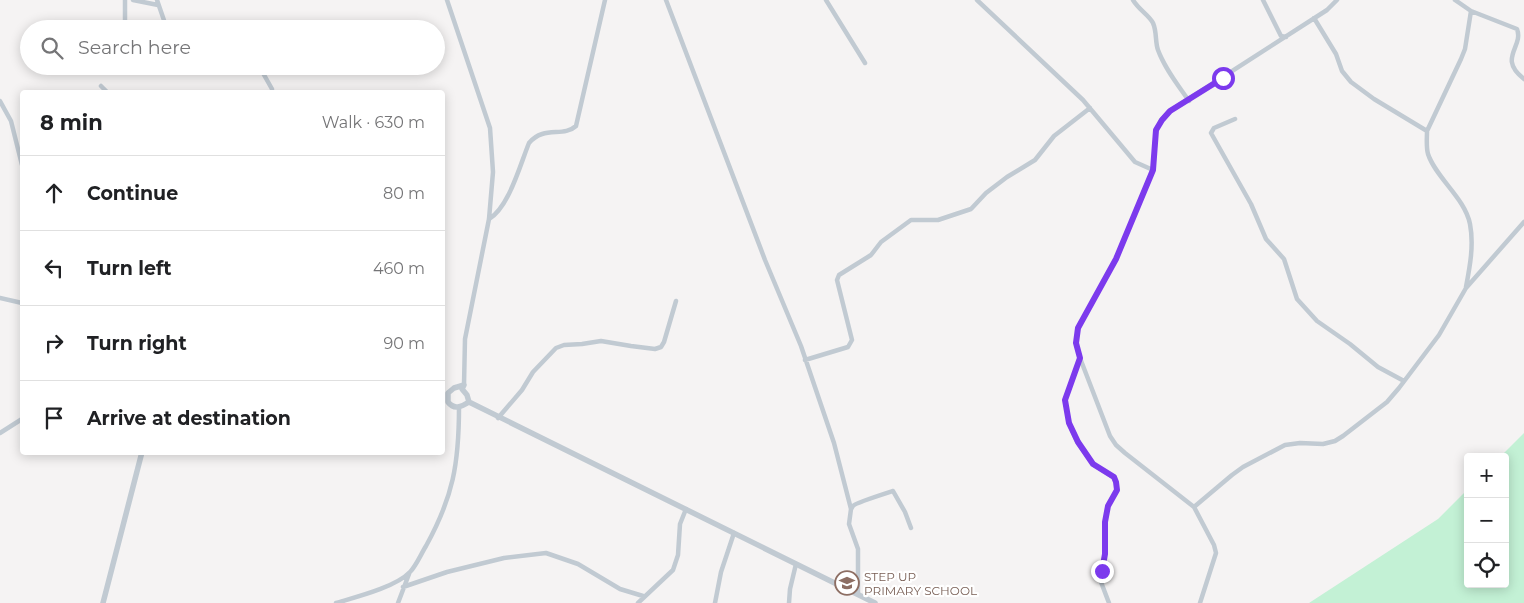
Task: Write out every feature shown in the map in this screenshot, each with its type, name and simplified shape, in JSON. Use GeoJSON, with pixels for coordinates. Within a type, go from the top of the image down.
{"type":"FeatureCollection","features":[{"type":"Feature","properties":{"kind":"street"},"geometry":{"type":"LineString","coordinates":[[125,0],[125,20]]}},
{"type":"Feature","properties":{"kind":"street"},"geometry":{"type":"LineString","coordinates":[[133,0],[158,2],[163,20]]}},
{"type":"Feature","properties":{"kind":"street"},"geometry":{"type":"LineString","coordinates":[[447,0],[490,128],[493,172],[489,219],[465,339],[464,385],[462,389],[466,392],[468,402]]}},
{"type":"Feature","properties":{"kind":"street"},"geometry":{"type":"LineString","coordinates":[[489,219],[504,203],[529,143],[533,138],[540,134],[570,130],[576,126],[605,0]]}},
{"type":"Feature","properties":{"kind":"street"},"geometry":{"type":"LineString","coordinates":[[666,0],[805,360],[834,443],[851,509],[849,524],[858,549],[858,594]]}},
{"type":"Feature","properties":{"kind":"street"},"geometry":{"type":"LineString","coordinates":[[826,0],[865,63]]}},
{"type":"Feature","properties":{"kind":"street"},"geometry":{"type":"LineString","coordinates":[[977,0],[1090,108],[1135,162],[1153,170]]}},
{"type":"Feature","properties":{"kind":"street"},"geometry":{"type":"LineString","coordinates":[[1132,0],[1138,9],[1152,21],[1157,48],[1164,64],[1189,101]]}},
{"type":"Feature","properties":{"kind":"street"},"geometry":{"type":"LineString","coordinates":[[1263,0],[1281,36],[1286,37]]}},
{"type":"Feature","properties":{"kind":"street"},"geometry":{"type":"LineString","coordinates":[[1200,603],[1216,553],[1214,545],[1194,507],[1116,445],[1110,436],[1080,358],[1076,343],[1078,328],[1116,259],[1153,170],[1156,130],[1162,120],[1170,111],[1189,101],[1327,10],[1337,0]]}},
{"type":"Feature","properties":{"kind":"street"},"geometry":{"type":"LineString","coordinates":[[1455,0],[1471,11],[1517,29],[1519,36],[1512,55],[1512,65],[1516,73],[1524,79]]}},
{"type":"Feature","properties":{"kind":"street"},"geometry":{"type":"LineString","coordinates":[[1466,288],[1472,242],[1470,223],[1460,202],[1427,152],[1427,131],[1458,68],[1465,49],[1471,11]]}},
{"type":"Feature","properties":{"kind":"street"},"geometry":{"type":"LineString","coordinates":[[1314,18],[1336,54],[1342,71],[1351,82],[1374,99],[1427,131]]}},
{"type":"Feature","properties":{"kind":"street"},"geometry":{"type":"LineString","coordinates":[[264,75],[272,90]]}},
{"type":"Feature","properties":{"kind":"street"},"geometry":{"type":"LineString","coordinates":[[101,86],[105,90]]}},
{"type":"Feature","properties":{"kind":"street"},"geometry":{"type":"LineString","coordinates":[[0,101],[11,121],[20,158]]}},
{"type":"Feature","properties":{"kind":"street"},"geometry":{"type":"LineString","coordinates":[[805,360],[848,347],[851,343],[852,340],[837,280],[839,275],[871,255],[881,242],[911,220],[938,220],[971,209],[986,193],[1007,177],[1035,160],[1054,136],[1090,108]]}},
{"type":"Feature","properties":{"kind":"street"},"geometry":{"type":"LineString","coordinates":[[1235,119],[1214,128],[1211,133],[1251,204],[1266,239],[1284,259],[1297,299],[1317,321],[1350,344],[1378,367],[1404,381]]}},
{"type":"Feature","properties":{"kind":"street"},"geometry":{"type":"LineString","coordinates":[[1194,507],[1232,474],[1285,446],[1300,443],[1323,444],[1335,441],[1387,402],[1439,335],[1466,288],[1524,222]]}},
{"type":"Feature","properties":{"kind":"street"},"geometry":{"type":"LineString","coordinates":[[0,298],[20,303]]}},
{"type":"Feature","properties":{"kind":"street"},"geometry":{"type":"LineString","coordinates":[[498,418],[522,390],[533,372],[556,348],[564,344],[601,341],[655,349],[661,347],[676,301]]}},
{"type":"Feature","properties":{"kind":"street"},"geometry":{"type":"LineString","coordinates":[[1080,358],[1065,400],[1069,423],[1078,442],[1093,464],[1114,477],[1117,490],[1108,506],[1105,522],[1105,554],[1101,582],[1109,603]]}},
{"type":"Feature","properties":{"kind":"street"},"geometry":{"type":"LineString","coordinates":[[464,385],[445,392],[448,402],[454,407],[468,402]]}},
{"type":"Feature","properties":{"kind":"street"},"geometry":{"type":"LineString","coordinates":[[468,402],[875,603]]}},
{"type":"Feature","properties":{"kind":"street"},"geometry":{"type":"LineString","coordinates":[[398,603],[403,587],[429,540],[449,496],[457,457],[458,407]]}},
{"type":"Feature","properties":{"kind":"street"},"geometry":{"type":"LineString","coordinates":[[0,433],[20,420]]}},
{"type":"Feature","properties":{"kind":"street"},"geometry":{"type":"LineString","coordinates":[[103,603],[141,455]]}},
{"type":"Feature","properties":{"kind":"street"},"geometry":{"type":"LineString","coordinates":[[851,509],[854,504],[893,491],[905,512],[911,528]]}},
{"type":"Feature","properties":{"kind":"street"},"geometry":{"type":"LineString","coordinates":[[638,603],[643,596],[673,570],[677,562],[678,531],[686,509]]}},
{"type":"Feature","properties":{"kind":"street"},"geometry":{"type":"LineString","coordinates":[[715,603],[721,572],[734,532]]}},
{"type":"Feature","properties":{"kind":"street"},"geometry":{"type":"LineString","coordinates":[[403,587],[447,572],[504,558],[546,553],[578,564],[620,589],[643,596]]}},
{"type":"Feature","properties":{"kind":"street"},"geometry":{"type":"LineString","coordinates":[[789,603],[796,564]]}},
{"type":"Feature","properties":{"kind":"street"},"geometry":{"type":"LineString","coordinates":[[336,603],[382,588],[410,573]]}},
{"type":"Feature","properties":{"kind":"green space"},"geometry":{"type":"Polygon","coordinates":[[[1524,433],[1524,603],[1309,603],[1438,519],[1464,493],[1464,588],[1509,588],[1509,453],[1504,453],[1524,433]]]}},
{"type":"Feature","properties":{"kind":"place","name":"STEP UP PRIMARY SCHOOL"},"geometry":{"type":"Point","coordinates":[847,583]}},
{"type":"Feature","properties":{"kind":"route"},"geometry":{"type":"LineString","coordinates":[[1102,571],[1106,538],[1105,522],[1108,506],[1117,490],[1114,477],[1093,464],[1078,442],[1069,423],[1065,400],[1080,358],[1076,343],[1078,328],[1116,259],[1153,170],[1156,130],[1170,111],[1189,101],[1223,78]]}}]}
